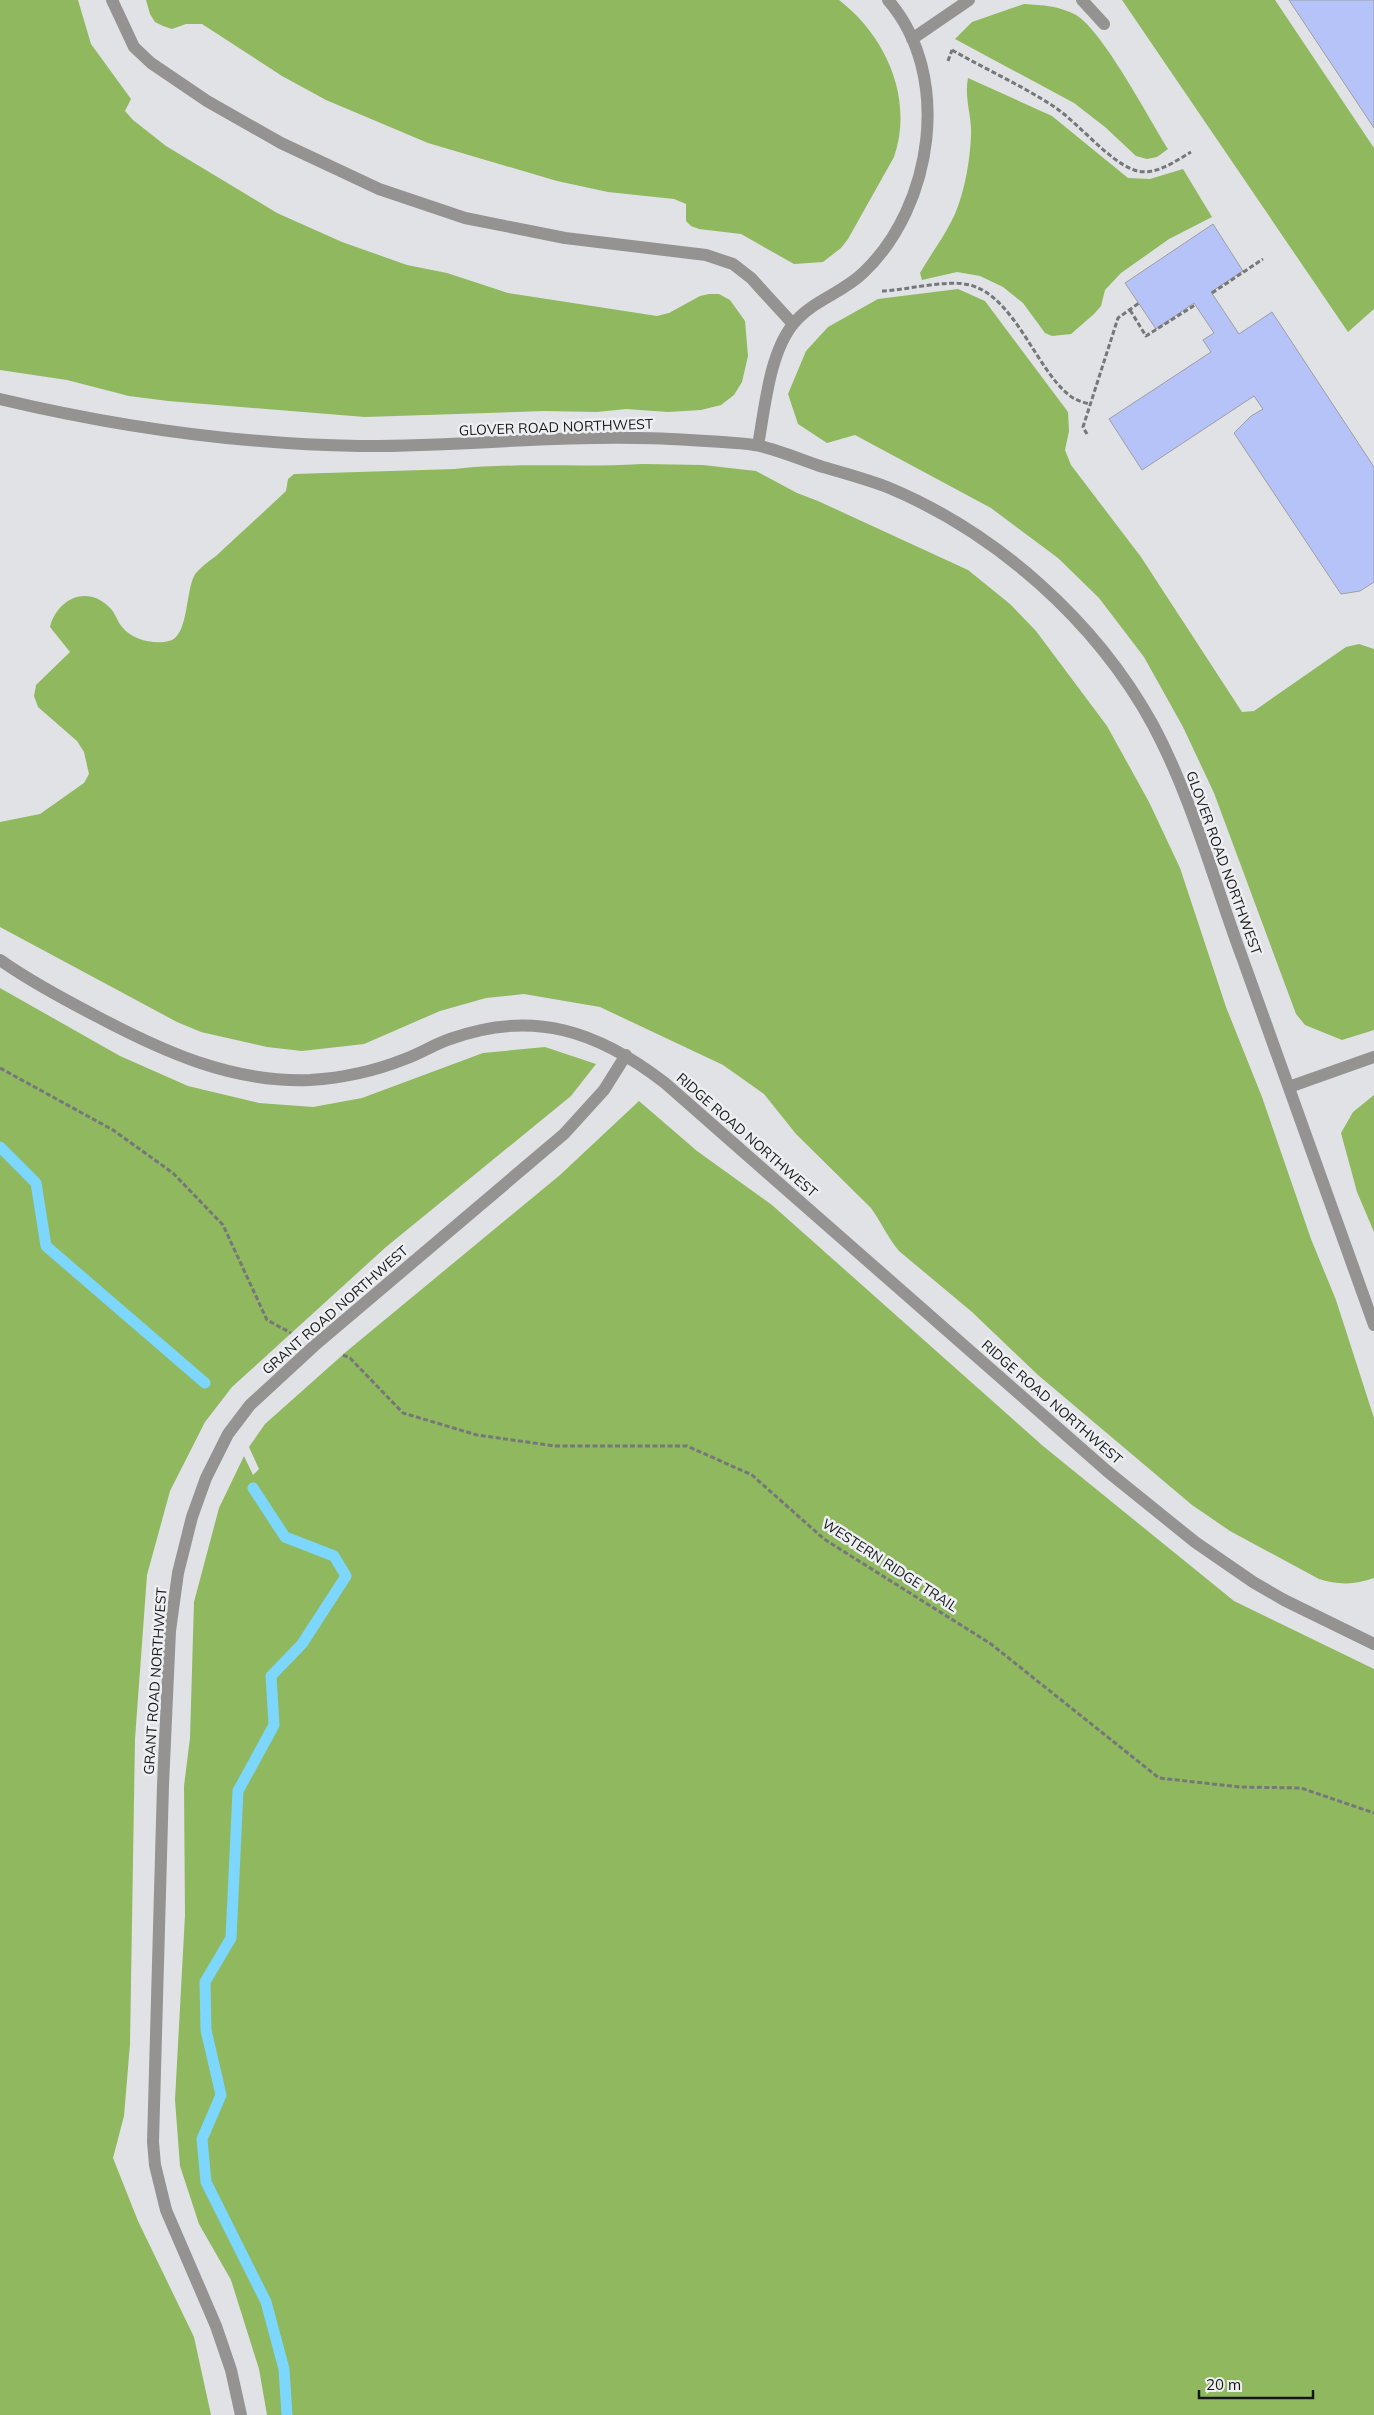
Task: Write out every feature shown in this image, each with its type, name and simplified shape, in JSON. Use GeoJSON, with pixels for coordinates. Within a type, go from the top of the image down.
{"type":"FeatureCollection","features":[{"type":"Feature","properties":{"kind":"street"},"geometry":{"type":"LineString","coordinates":[[112,0],[134,47],[151,63],[207,101],[281,143],[379,189],[465,218],[565,238],[706,255],[733,264],[751,278],[794,324]]}},
{"type":"Feature","properties":{"kind":"street"},"geometry":{"type":"LineString","coordinates":[[758,445],[767,396],[780,345],[794,324],[807,310],[863,273],[884,249],[906,215],[918,185],[926,153],[927,122],[924,82],[918,55],[907,27],[888,0]]}},
{"type":"Feature","properties":{"kind":"street"},"geometry":{"type":"LineString","coordinates":[[912,39],[970,0]]}},
{"type":"Feature","properties":{"kind":"street"},"geometry":{"type":"LineString","coordinates":[[1082,0],[1104,24]]}},
{"type":"Feature","properties":{"kind":"street","name":"GLOVER ROAD NORTHWEST"},"geometry":{"type":"LineString","coordinates":[[0,399],[54,412],[160,430],[222,438],[293,443],[364,446],[548,439],[636,438],[758,445],[886,487],[958,524],[1014,563],[1058,602],[1101,649],[1145,712],[1182,786],[1374,1325]]}},
{"type":"Feature","properties":{"kind":"street","name":"RIDGE ROAD NORTHWEST"},"geometry":{"type":"LineString","coordinates":[[0,960],[86,1011],[170,1053],[197,1063],[255,1076],[298,1080],[352,1075],[403,1060],[452,1038],[510,1026],[540,1025],[569,1031],[626,1055],[665,1083],[1107,1471],[1195,1542],[1246,1578],[1284,1600],[1374,1644]]}},
{"type":"Feature","properties":{"kind":"street","name":"GRANT ROAD NORTHWEST"},"geometry":{"type":"LineString","coordinates":[[241,2415],[231,2370],[216,2326],[166,2210],[158,2180],[153,2149],[161,1833],[170,1631],[184,1545],[192,1517],[216,1455],[228,1434],[250,1405],[314,1346],[564,1134],[604,1090],[626,1055]]}},
{"type":"Feature","properties":{"kind":"street"},"geometry":{"type":"LineString","coordinates":[[1289,1088],[1374,1056]]}},
{"type":"Feature","properties":{"kind":"path"},"geometry":{"type":"LineString","coordinates":[[927,28],[948,47],[1054,106],[1110,154],[1134,170],[1148,171],[1170,166],[1191,152]]}},
{"type":"Feature","properties":{"kind":"path"},"geometry":{"type":"LineString","coordinates":[[1212,293],[1263,260]]}},
{"type":"Feature","properties":{"kind":"path"},"geometry":{"type":"LineString","coordinates":[[876,292],[954,283],[977,289],[989,295],[1012,318],[1068,395],[1090,404]]}},
{"type":"Feature","properties":{"kind":"path"},"geometry":{"type":"LineString","coordinates":[[1088,434],[1083,427],[1118,318],[1139,303]]}},
{"type":"Feature","properties":{"kind":"path"},"geometry":{"type":"LineString","coordinates":[[1130,310],[1146,336],[1195,305]]}},
{"type":"Feature","properties":{"kind":"path","name":"WESTERN RIDGE TRAIL"},"geometry":{"type":"LineString","coordinates":[[0,1068],[113,1130],[173,1173],[223,1225],[267,1320],[314,1346],[350,1358],[403,1413],[477,1435],[556,1446],[688,1446],[752,1475],[824,1538],[991,1644],[1159,1778],[1240,1787],[1301,1788],[1374,1814]]}},
{"type":"Feature","properties":{"kind":"green space"},"geometry":{"type":"Polygon","coordinates":[[[0,0],[78,0],[91,44],[131,99],[125,111],[133,120],[166,146],[277,213],[342,242],[407,265],[447,273],[508,293],[657,316],[669,313],[700,296],[719,294],[730,300],[745,321],[748,356],[742,382],[734,395],[721,405],[701,410],[668,412],[626,409],[597,412],[544,411],[365,417],[168,401],[129,396],[67,380],[0,370],[0,0]]]}},
{"type":"Feature","properties":{"kind":"green space"},"geometry":{"type":"Polygon","coordinates":[[[146,0],[839,0],[856,15],[870,32],[892,70],[898,91],[899,135],[894,157],[848,239],[841,248],[823,262],[794,264],[741,234],[699,229],[691,226],[686,221],[686,204],[674,199],[608,192],[557,181],[428,143],[326,100],[282,76],[202,24],[186,24],[172,29],[155,22],[150,14],[146,0]]]}},
{"type":"Feature","properties":{"kind":"green space"},"geometry":{"type":"Polygon","coordinates":[[[1122,0],[1275,0],[1374,148],[1374,309],[1348,332],[1122,0]]]}},
{"type":"Feature","properties":{"kind":"green space"},"geometry":{"type":"Polygon","coordinates":[[[1024,4],[1064,10],[1076,15],[1087,24],[1112,57],[1168,149],[1157,157],[1147,159],[1136,156],[1105,127],[1074,103],[955,39],[972,22],[1024,4]]]}},
{"type":"Feature","properties":{"kind":"green space"},"geometry":{"type":"Polygon","coordinates":[[[968,78],[1052,116],[1128,178],[1150,179],[1183,169],[1212,217],[1169,239],[1121,273],[1105,290],[1101,306],[1071,334],[1052,336],[1045,333],[1023,303],[1003,287],[980,276],[957,272],[922,280],[920,273],[955,214],[964,185],[971,135],[967,93],[968,78]]]}},
{"type":"Feature","properties":{"kind":"green space"},"geometry":{"type":"Polygon","coordinates":[[[958,289],[985,301],[1068,412],[1069,431],[1065,450],[1071,465],[1141,557],[1242,712],[1254,711],[1346,647],[1359,644],[1374,649],[1374,1030],[1342,1040],[1305,1025],[1296,1014],[1214,793],[1183,727],[1144,657],[1099,598],[1058,558],[991,508],[855,435],[827,443],[798,424],[788,394],[806,351],[828,327],[878,299],[958,289]]]}},
{"type":"Feature","properties":{"kind":"green space"},"geometry":{"type":"Polygon","coordinates":[[[703,465],[756,471],[797,493],[968,570],[1010,604],[1036,631],[1107,726],[1149,802],[1180,868],[1226,1007],[1262,1097],[1311,1239],[1336,1300],[1374,1418],[1374,1578],[1346,1583],[1319,1579],[1230,1531],[1192,1505],[1038,1375],[972,1312],[899,1251],[871,1208],[796,1134],[764,1094],[723,1065],[600,1007],[524,994],[486,998],[440,1011],[364,1044],[302,1051],[267,1047],[201,1032],[177,1022],[0,927],[0,822],[40,814],[84,783],[89,774],[84,752],[77,741],[38,707],[34,696],[36,685],[70,652],[50,627],[59,609],[65,603],[81,596],[99,600],[110,608],[121,626],[133,636],[153,642],[172,640],[181,629],[191,583],[196,573],[286,491],[288,479],[294,474],[502,466],[703,465]]]}},
{"type":"Feature","properties":{"kind":"green space"},"geometry":{"type":"Polygon","coordinates":[[[0,988],[120,1056],[188,1086],[259,1103],[313,1107],[362,1098],[483,1053],[545,1047],[596,1064],[571,1096],[386,1247],[232,1387],[205,1422],[170,1491],[147,1575],[135,1739],[130,2044],[124,2116],[113,2158],[138,2221],[194,2337],[211,2415],[0,2415],[0,988]]]}},
{"type":"Feature","properties":{"kind":"green space"},"geometry":{"type":"Polygon","coordinates":[[[1374,1095],[1374,1232],[1357,1192],[1341,1133],[1353,1112],[1374,1095]]]}},
{"type":"Feature","properties":{"kind":"green space"},"geometry":{"type":"Polygon","coordinates":[[[639,1101],[697,1151],[772,1205],[1043,1446],[1234,1601],[1374,1669],[1374,2415],[267,2415],[259,2369],[231,2280],[199,2224],[180,2166],[175,2100],[185,1915],[184,1786],[190,1738],[194,1602],[219,1508],[244,1456],[253,1475],[259,1469],[249,1447],[265,1424],[347,1351],[560,1175],[639,1101]]]}},
{"type":"Feature","properties":{"kind":"building"},"geometry":{"type":"Polygon","coordinates":[[[1289,0],[1374,0],[1374,128],[1289,0]]]}},
{"type":"Feature","properties":{"kind":"building"},"geometry":{"type":"Polygon","coordinates":[[[1213,224],[1243,271],[1211,292],[1239,334],[1272,312],[1374,467],[1374,582],[1360,591],[1341,594],[1234,433],[1251,416],[1263,409],[1254,396],[1142,470],[1109,419],[1211,352],[1203,340],[1214,333],[1194,303],[1156,329],[1125,283],[1213,224]]]}},
{"type":"Feature","properties":{"kind":"waterway"},"geometry":{"type":"LineString","coordinates":[[0,1147],[36,1183],[46,1246],[205,1383]]}},
{"type":"Feature","properties":{"kind":"waterway"},"geometry":{"type":"LineString","coordinates":[[253,1488],[285,1537],[334,1556],[346,1576],[302,1644],[271,1676],[274,1725],[238,1791],[231,1938],[205,1982],[206,2030],[221,2095],[202,2139],[206,2182],[266,2302],[284,2369],[287,2415]]}}]}
